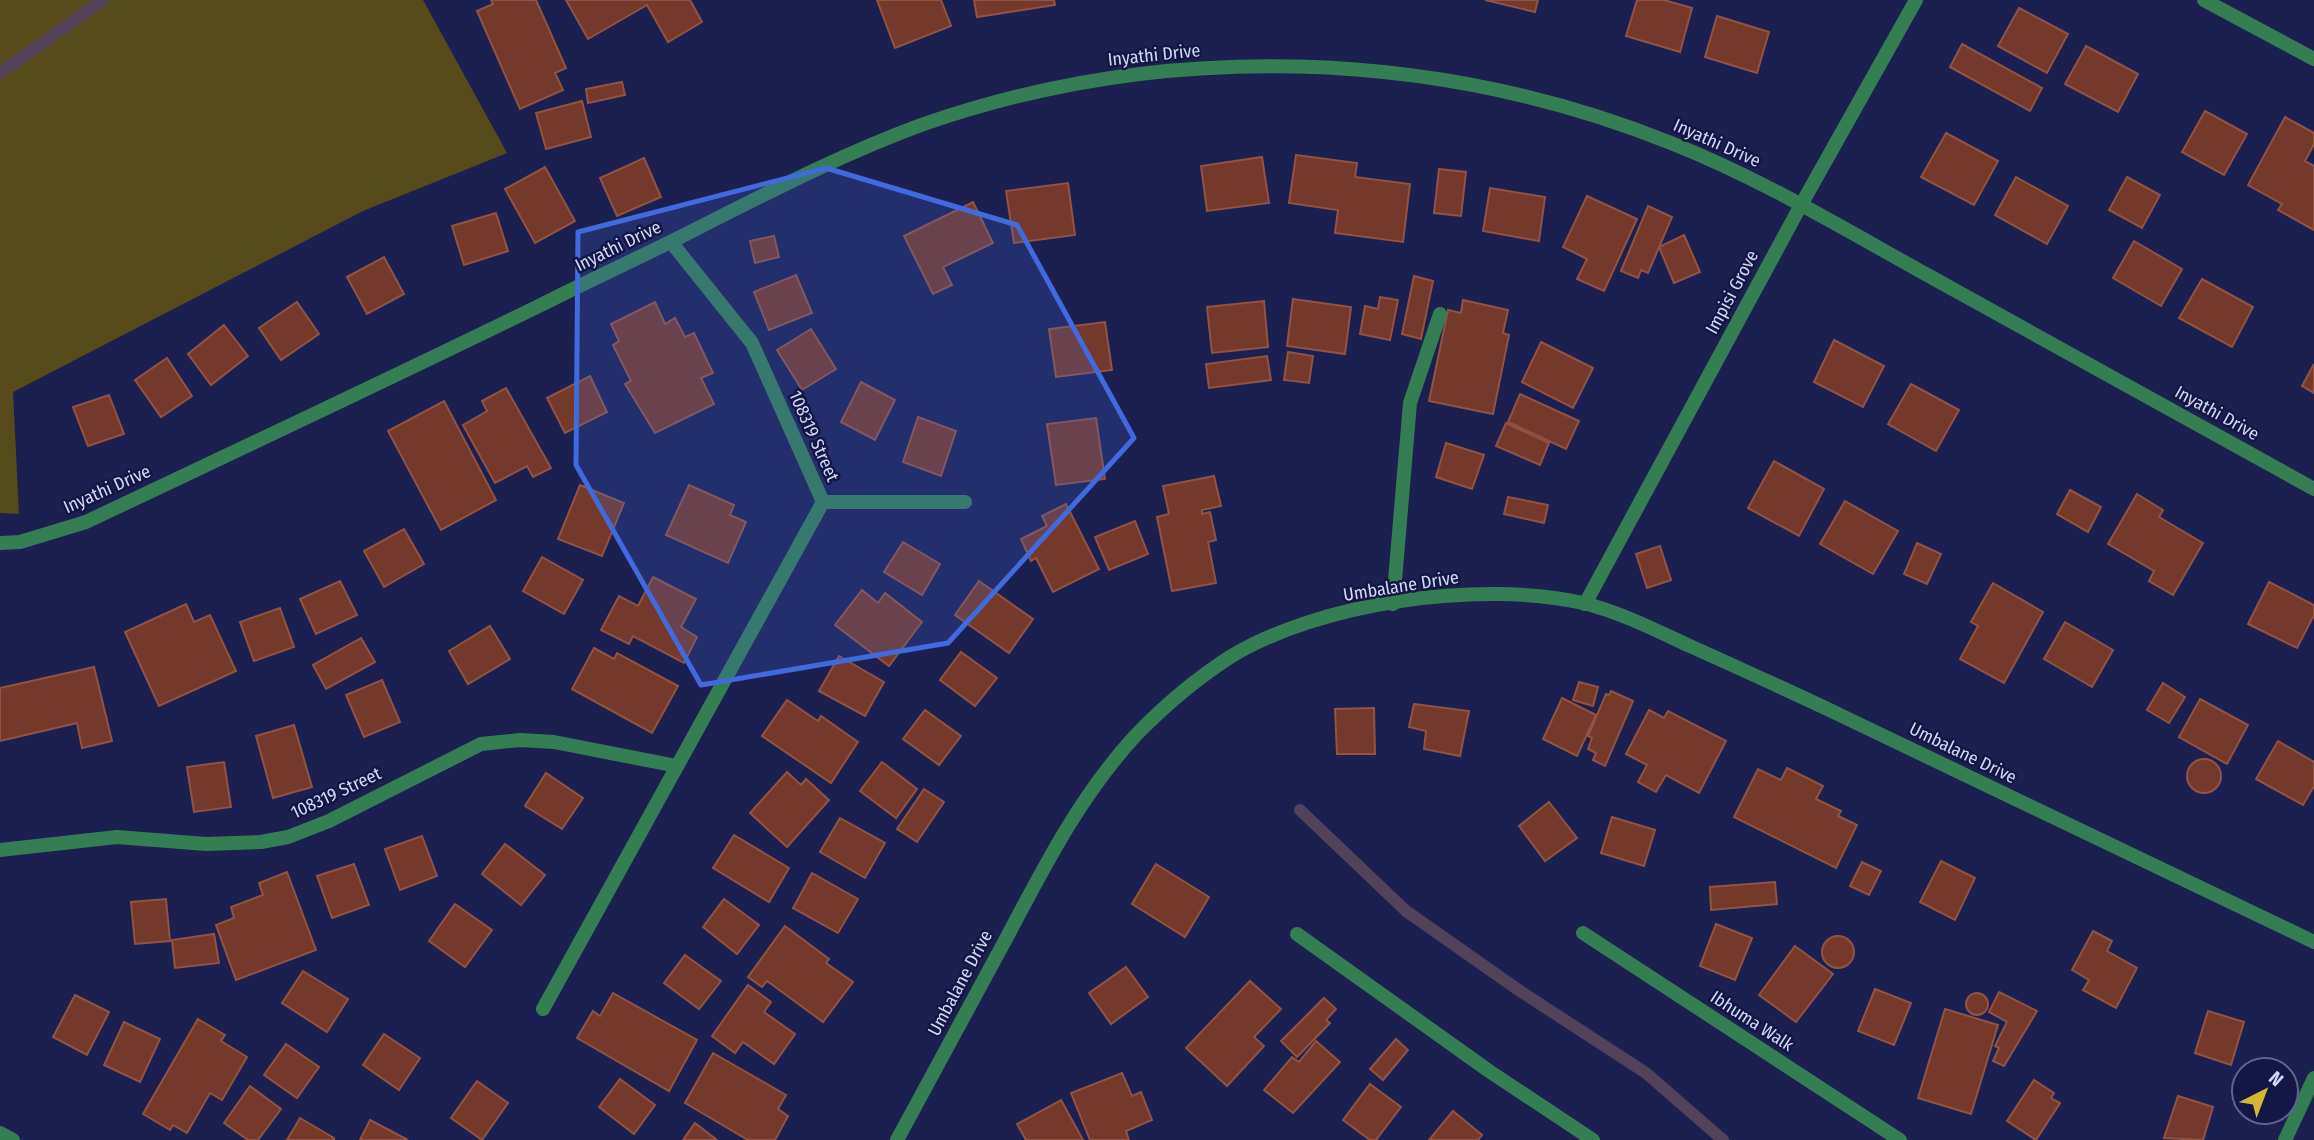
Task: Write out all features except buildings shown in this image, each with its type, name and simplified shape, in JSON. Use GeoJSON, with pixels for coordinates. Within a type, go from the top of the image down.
{"type":"FeatureCollection","features":[{"type":"Feature","properties":{"kind":"street","name":"Impisi Grove"},"geometry":{"type":"LineString","coordinates":[[1585,604],[1801,205],[1916,0]]}},
{"type":"Feature","properties":{"kind":"street"},"geometry":{"type":"LineString","coordinates":[[2204,0],[2314,59]]}},
{"type":"Feature","properties":{"kind":"street","name":"Inyathi Drive"},"geometry":{"type":"LineString","coordinates":[[0,543],[20,542],[86,522],[671,242],[845,155],[924,124],[1088,81],[1173,70],[1258,66],[1355,69],[1427,77],[1511,93],[1593,115],[1673,144],[1801,205],[2314,489]]}},
{"type":"Feature","properties":{"kind":"street","name":"108319 Street"},"geometry":{"type":"LineString","coordinates":[[543,1009],[823,502],[752,342],[671,242]]}},
{"type":"Feature","properties":{"kind":"street"},"geometry":{"type":"LineString","coordinates":[[1393,604],[1410,403],[1440,314]]}},
{"type":"Feature","properties":{"kind":"street"},"geometry":{"type":"LineString","coordinates":[[823,502],[965,502]]}},
{"type":"Feature","properties":{"kind":"street","name":"Umbalane Drive"},"geometry":{"type":"LineString","coordinates":[[897,1140],[1062,833],[1101,776],[1136,735],[1178,695],[1231,656],[1285,631],[1343,614],[1393,604],[1466,594],[1499,593],[1585,604],[1639,623],[1772,683],[2314,942]]}},
{"type":"Feature","properties":{"kind":"street","name":"108319 Street"},"geometry":{"type":"LineString","coordinates":[[0,850],[117,837],[206,844],[261,842],[288,836],[328,821],[481,744],[520,740],[554,741],[677,766]]}},
{"type":"Feature","properties":{"kind":"street","name":"Ibhuma Walk"},"geometry":{"type":"LineString","coordinates":[[1583,933],[1900,1140]]}},
{"type":"Feature","properties":{"kind":"street"},"geometry":{"type":"LineString","coordinates":[[1297,934],[1489,1072],[1593,1140]]}},
{"type":"Feature","properties":{"kind":"street"},"geometry":{"type":"LineString","coordinates":[[2285,1140],[2314,1078]]}},
{"type":"Feature","properties":{"kind":"street"},"geometry":{"type":"LineString","coordinates":[[0,1133],[13,1140]]}},
{"type":"Feature","properties":{"kind":"highlighted area"},"geometry":{"type":"Polygon","coordinates":[[[826,168],[1017,225],[1134,438],[948,643],[701,685],[576,465],[578,232],[826,168]]]}},
{"type":"Feature","properties":{"kind":"shaded area"},"geometry":{"type":"Polygon","coordinates":[[[0,0],[423,0],[507,153],[363,211],[13,392],[19,514],[0,513],[0,0]]]}},
{"type":"Feature","properties":{"kind":"waterway"},"geometry":{"type":"LineString","coordinates":[[0,73],[103,0]]}},
{"type":"Feature","properties":{"kind":"waterway"},"geometry":{"type":"LineString","coordinates":[[1300,810],[1406,911],[1520,991],[1646,1073],[1723,1140]]}}]}
